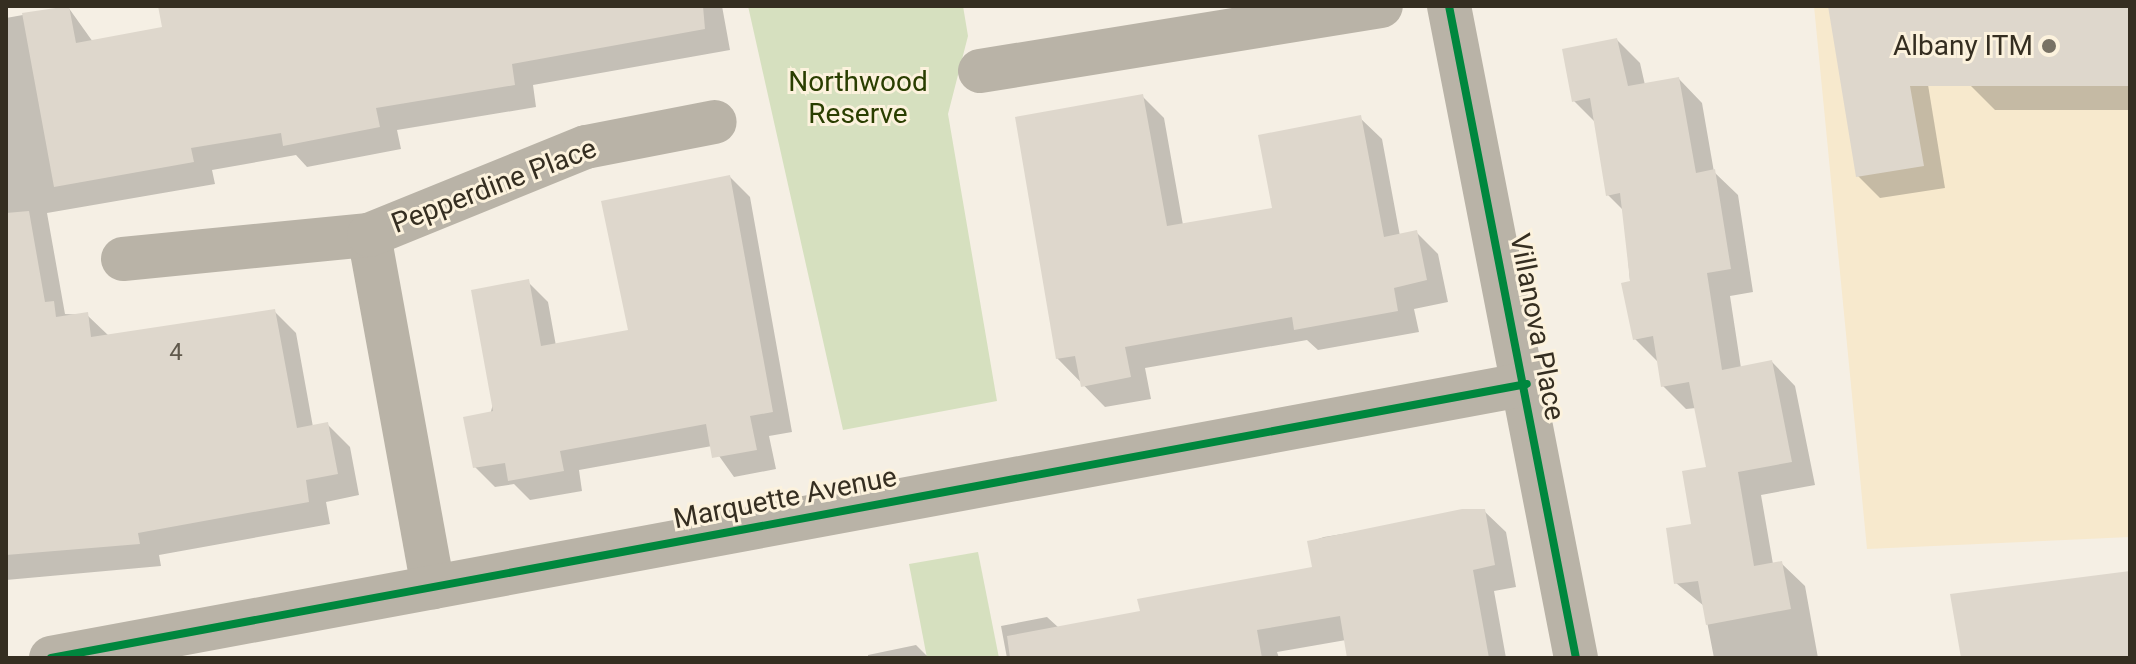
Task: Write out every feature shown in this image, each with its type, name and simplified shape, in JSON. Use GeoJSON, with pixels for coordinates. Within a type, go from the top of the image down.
{"type":"FeatureCollection","features":[{"type":"Feature","properties":{"kind":"street"},"geometry":{"type":"LineString","coordinates":[[980,71],[1381,6]]}},
{"type":"Feature","properties":{"kind":"street","name":"Villanova Place"},"geometry":{"type":"LineString","coordinates":[[1449,6],[1527,384],[1576,658]]}},
{"type":"Feature","properties":{"kind":"street","name":"Pepperdine Place"},"geometry":{"type":"LineString","coordinates":[[123,259],[369,235],[586,147],[715,122]]}},
{"type":"Feature","properties":{"kind":"street","name":"Pepperdine Place"},"geometry":{"type":"LineString","coordinates":[[369,235],[433,587]]}},
{"type":"Feature","properties":{"kind":"street","name":"Marquette Avenue"},"geometry":{"type":"LineString","coordinates":[[51,658],[1527,384]]}},
{"type":"Feature","properties":{"kind":"shaded area"},"geometry":{"type":"Polygon","coordinates":[[[1814,6],[2130,6],[2130,537],[1867,549],[1814,6]]]}},
{"type":"Feature","properties":{"kind":"green space","name":"Northwood Reserve"},"geometry":{"type":"Polygon","coordinates":[[[748,6],[963,6],[968,36],[948,114],[997,401],[843,430],[748,6]]]}},
{"type":"Feature","properties":{"kind":"green space"},"geometry":{"type":"Polygon","coordinates":[[[978,552],[999,658],[927,658],[909,564],[978,552]]]}},
{"type":"Feature","properties":{"kind":"building"},"geometry":{"type":"Polygon","coordinates":[[[69,6],[76,43],[162,27],[158,6],[703,6],[705,29],[512,64],[515,85],[376,108],[380,127],[283,146],[281,133],[191,148],[194,162],[54,187],[22,13],[69,6]]]}},
{"type":"Feature","properties":{"kind":"building"},"geometry":{"type":"Polygon","coordinates":[[[1828,6],[2130,6],[2130,86],[1910,86],[1924,166],[1856,177],[1828,6]]]}},
{"type":"Feature","properties":{"kind":"building"},"geometry":{"type":"Polygon","coordinates":[[[1617,38],[1628,86],[1679,77],[1696,173],[1715,169],[1731,269],[1707,273],[1722,370],[1772,360],[1792,462],[1738,472],[1754,566],[1782,561],[1791,609],[1706,625],[1698,581],[1674,584],[1666,528],[1691,524],[1682,471],[1706,467],[1689,382],[1661,387],[1653,336],[1633,340],[1621,283],[1630,281],[1620,193],[1606,196],[1590,98],[1572,102],[1562,49],[1617,38]]]}},
{"type":"Feature","properties":{"kind":"building"},"geometry":{"type":"Polygon","coordinates":[[[1143,94],[1167,226],[1272,208],[1258,135],[1361,115],[1384,237],[1417,230],[1427,280],[1394,288],[1398,311],[1294,330],[1292,317],[1125,347],[1131,377],[1081,387],[1075,356],[1056,359],[1015,117],[1143,94]]]}},
{"type":"Feature","properties":{"kind":"building"},"geometry":{"type":"Polygon","coordinates":[[[730,175],[773,412],[750,416],[757,450],[712,458],[706,424],[560,451],[564,471],[508,481],[505,463],[473,468],[463,417],[493,411],[471,290],[529,279],[541,346],[628,330],[601,201],[730,175]]]}},
{"type":"Feature","properties":{"kind":"building"},"geometry":{"type":"Polygon","coordinates":[[[29,211],[45,302],[54,301],[56,317],[88,312],[91,337],[275,309],[297,428],[328,422],[338,474],[306,480],[309,502],[138,533],[140,544],[6,555],[6,213],[29,211]]]}},
{"type":"Feature","properties":{"kind":"building"},"geometry":{"type":"Polygon","coordinates":[[[1462,509],[1485,509],[1495,565],[1473,570],[1489,658],[1347,658],[1340,616],[1257,630],[1262,658],[1010,658],[1007,636],[1140,611],[1137,599],[1312,567],[1307,541],[1462,509]]]}},
{"type":"Feature","properties":{"kind":"building"},"geometry":{"type":"Polygon","coordinates":[[[2130,571],[2130,658],[1961,658],[1950,594],[2130,571]]]}},
{"type":"Feature","properties":{"kind":"cycle path"},"geometry":{"type":"LineString","coordinates":[[1449,6],[1576,658]]}},
{"type":"Feature","properties":{"kind":"cycle path"},"geometry":{"type":"LineString","coordinates":[[51,658],[1527,384]]}},
{"type":"Feature","properties":{"kind":"place","name":"Albany ITM"},"geometry":{"type":"Point","coordinates":[2049,46]}}]}
